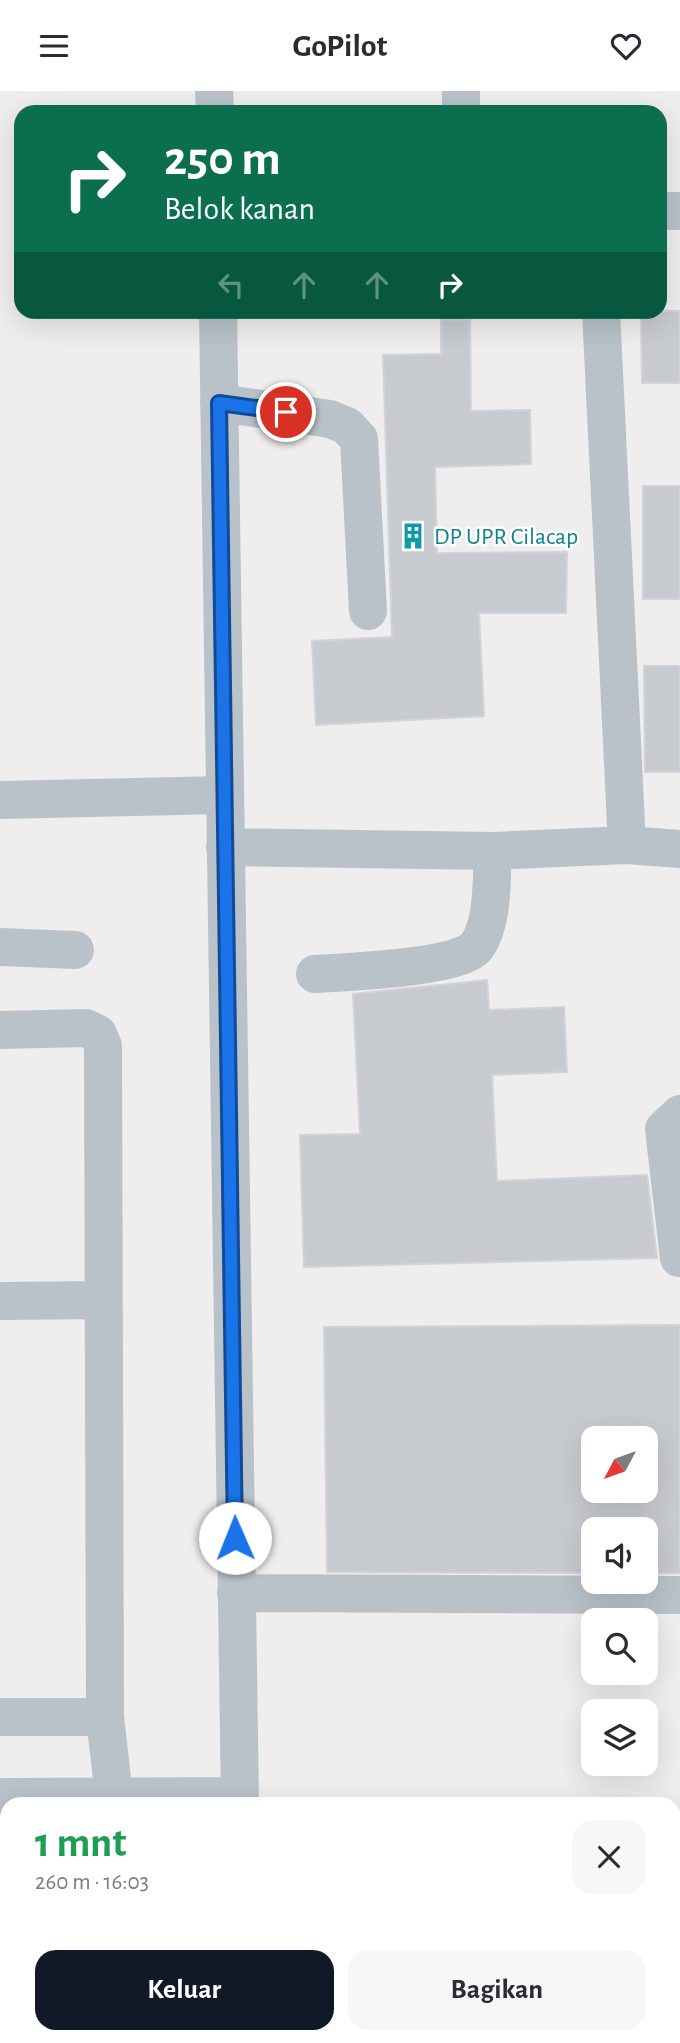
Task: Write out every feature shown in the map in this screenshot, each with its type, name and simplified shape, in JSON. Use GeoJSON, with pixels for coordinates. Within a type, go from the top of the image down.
{"type":"FeatureCollection","features":[{"type":"Feature","properties":{"kind":"lane"},"geometry":{"type":"LineString","coordinates":[[218,319],[239,1797]]}},
{"type":"Feature","properties":{"kind":"lane"},"geometry":{"type":"LineString","coordinates":[[601,319],[627,845]]}},
{"type":"Feature","properties":{"kind":"lane"},"geometry":{"type":"LineString","coordinates":[[219,403],[330,419],[348,426],[359,439],[368,611]]}},
{"type":"Feature","properties":{"kind":"lane"},"geometry":{"type":"LineString","coordinates":[[0,800],[225,796]]}},
{"type":"Feature","properties":{"kind":"lane"},"geometry":{"type":"LineString","coordinates":[[225,847],[493,851],[627,845],[680,849]]}},
{"type":"Feature","properties":{"kind":"lane"},"geometry":{"type":"LineString","coordinates":[[315,974],[453,961],[476,948],[487,921],[493,851]]}},
{"type":"Feature","properties":{"kind":"lane"},"geometry":{"type":"LineString","coordinates":[[0,947],[75,950]]}},
{"type":"Feature","properties":{"kind":"lane"},"geometry":{"type":"LineString","coordinates":[[0,1030],[86,1028],[98,1034],[103,1046],[105,1717],[94,1797]]}},
{"type":"Feature","properties":{"kind":"lane"},"geometry":{"type":"LineString","coordinates":[[679,1258],[664,1129],[680,1114]]}},
{"type":"Feature","properties":{"kind":"lane"},"geometry":{"type":"LineString","coordinates":[[0,1301],[103,1300]]}},
{"type":"Feature","properties":{"kind":"lane"},"geometry":{"type":"LineString","coordinates":[[236,1593],[680,1595]]}},
{"type":"Feature","properties":{"kind":"lane"},"geometry":{"type":"LineString","coordinates":[[0,1717],[105,1717]]}},
{"type":"Feature","properties":{"kind":"building"},"geometry":{"type":"Polygon","coordinates":[[[667,311],[680,311],[680,383],[642,383],[641,319],[667,319],[667,311]]]}},
{"type":"Feature","properties":{"kind":"building"},"geometry":{"type":"Polygon","coordinates":[[[441,320],[470,320],[471,411],[530,410],[531,464],[435,467],[437,553],[567,552],[566,613],[479,613],[484,716],[316,725],[312,641],[392,637],[383,355],[441,354],[441,320]]]}},
{"type":"Feature","properties":{"kind":"building"},"geometry":{"type":"Polygon","coordinates":[[[643,486],[680,486],[680,599],[643,599],[643,486]]]}},
{"type":"Feature","properties":{"kind":"building"},"geometry":{"type":"Polygon","coordinates":[[[644,666],[680,666],[680,772],[645,772],[644,666]]]}},
{"type":"Feature","properties":{"kind":"building"},"geometry":{"type":"Polygon","coordinates":[[[487,980],[489,1010],[564,1007],[567,1072],[492,1075],[497,1181],[647,1175],[657,1258],[304,1267],[300,1135],[360,1134],[353,994],[487,980]]]}},
{"type":"Feature","properties":{"kind":"building"},"geometry":{"type":"Polygon","coordinates":[[[680,1325],[680,1573],[658,1573],[658,1517],[581,1517],[581,1573],[327,1572],[324,1327],[680,1325]]]}},
{"type":"Feature","properties":{"kind":"place","name":"DP UPR Cilacap"},"geometry":{"type":"Point","coordinates":[413,536]}},
{"type":"Feature","properties":{"kind":"route"},"geometry":{"type":"LineString","coordinates":[[235,1538],[219,403],[286,412]]}}]}
